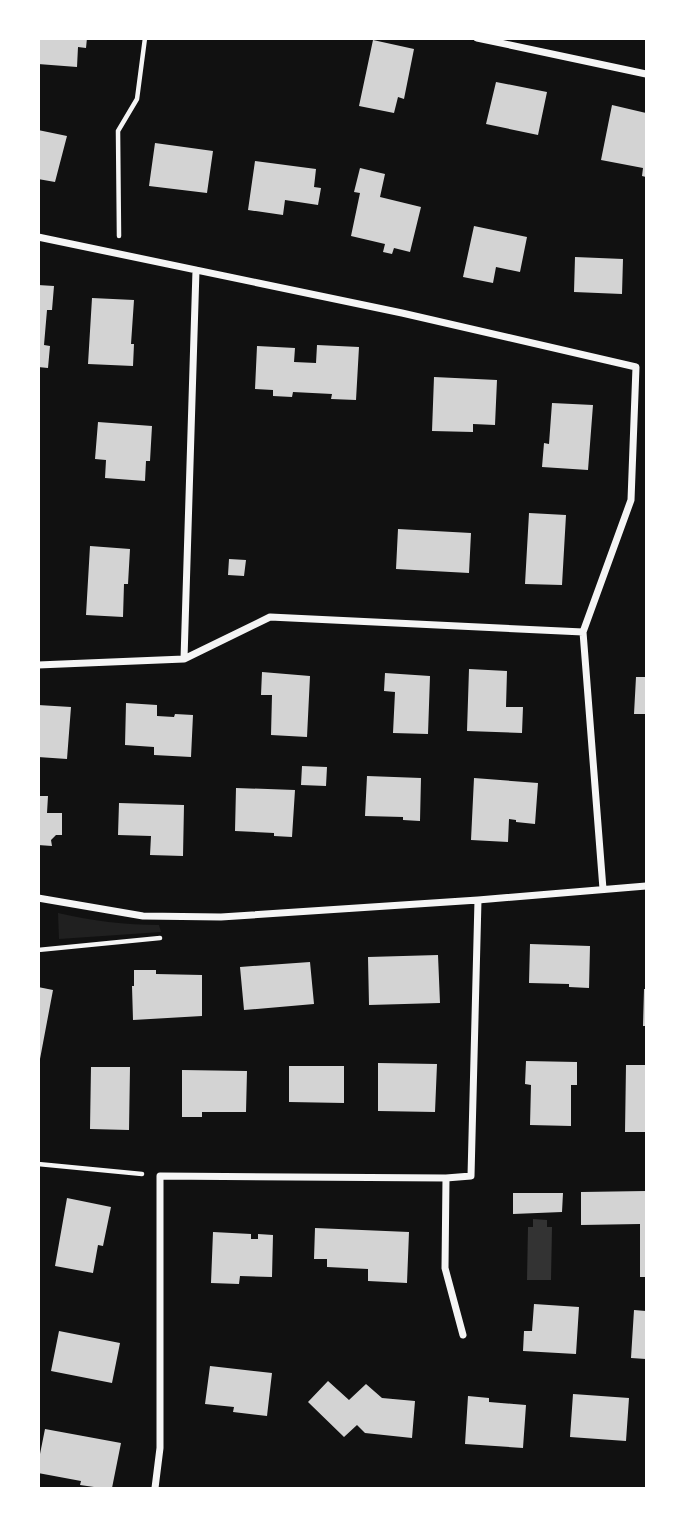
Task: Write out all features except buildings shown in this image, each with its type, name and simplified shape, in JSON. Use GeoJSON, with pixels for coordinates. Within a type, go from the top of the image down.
{"type":"FeatureCollection","features":[{"type":"Feature","properties":{"kind":"street"},"geometry":{"type":"LineString","coordinates":[[477,38],[646,74]]}},
{"type":"Feature","properties":{"kind":"street"},"geometry":{"type":"LineString","coordinates":[[38,237],[402,313],[636,367],[631,500],[583,632],[603,889]]}},
{"type":"Feature","properties":{"kind":"street"},"geometry":{"type":"LineString","coordinates":[[184,659],[196,270]]}},
{"type":"Feature","properties":{"kind":"street"},"geometry":{"type":"LineString","coordinates":[[38,665],[184,659],[270,617],[583,632]]}},
{"type":"Feature","properties":{"kind":"street"},"geometry":{"type":"LineString","coordinates":[[38,898],[143,916],[221,917],[646,886]]}},
{"type":"Feature","properties":{"kind":"street"},"geometry":{"type":"LineString","coordinates":[[155,1489],[160,1448],[160,1176],[471,1176],[478,900]]}},
{"type":"Feature","properties":{"kind":"street"},"geometry":{"type":"LineString","coordinates":[[446,1178],[445,1268],[463,1335]]}},
{"type":"Feature","properties":{"kind":"path"},"geometry":{"type":"LineString","coordinates":[[119,254],[118,131],[137,99],[145,38]]}},
{"type":"Feature","properties":{"kind":"path"},"geometry":{"type":"LineString","coordinates":[[38,1164],[160,1176]]}},
{"type":"Feature","properties":{"kind":"shaded area"},"geometry":{"type":"Polygon","coordinates":[[[58,913],[108,922],[159,925],[161,932],[59,939],[58,913]]]}},
{"type":"Feature","properties":{"kind":"shaded area"},"geometry":{"type":"Polygon","coordinates":[[[533,1219],[547,1220],[547,1227],[552,1227],[551,1280],[527,1280],[528,1227],[533,1227],[533,1219]]]}}]}
